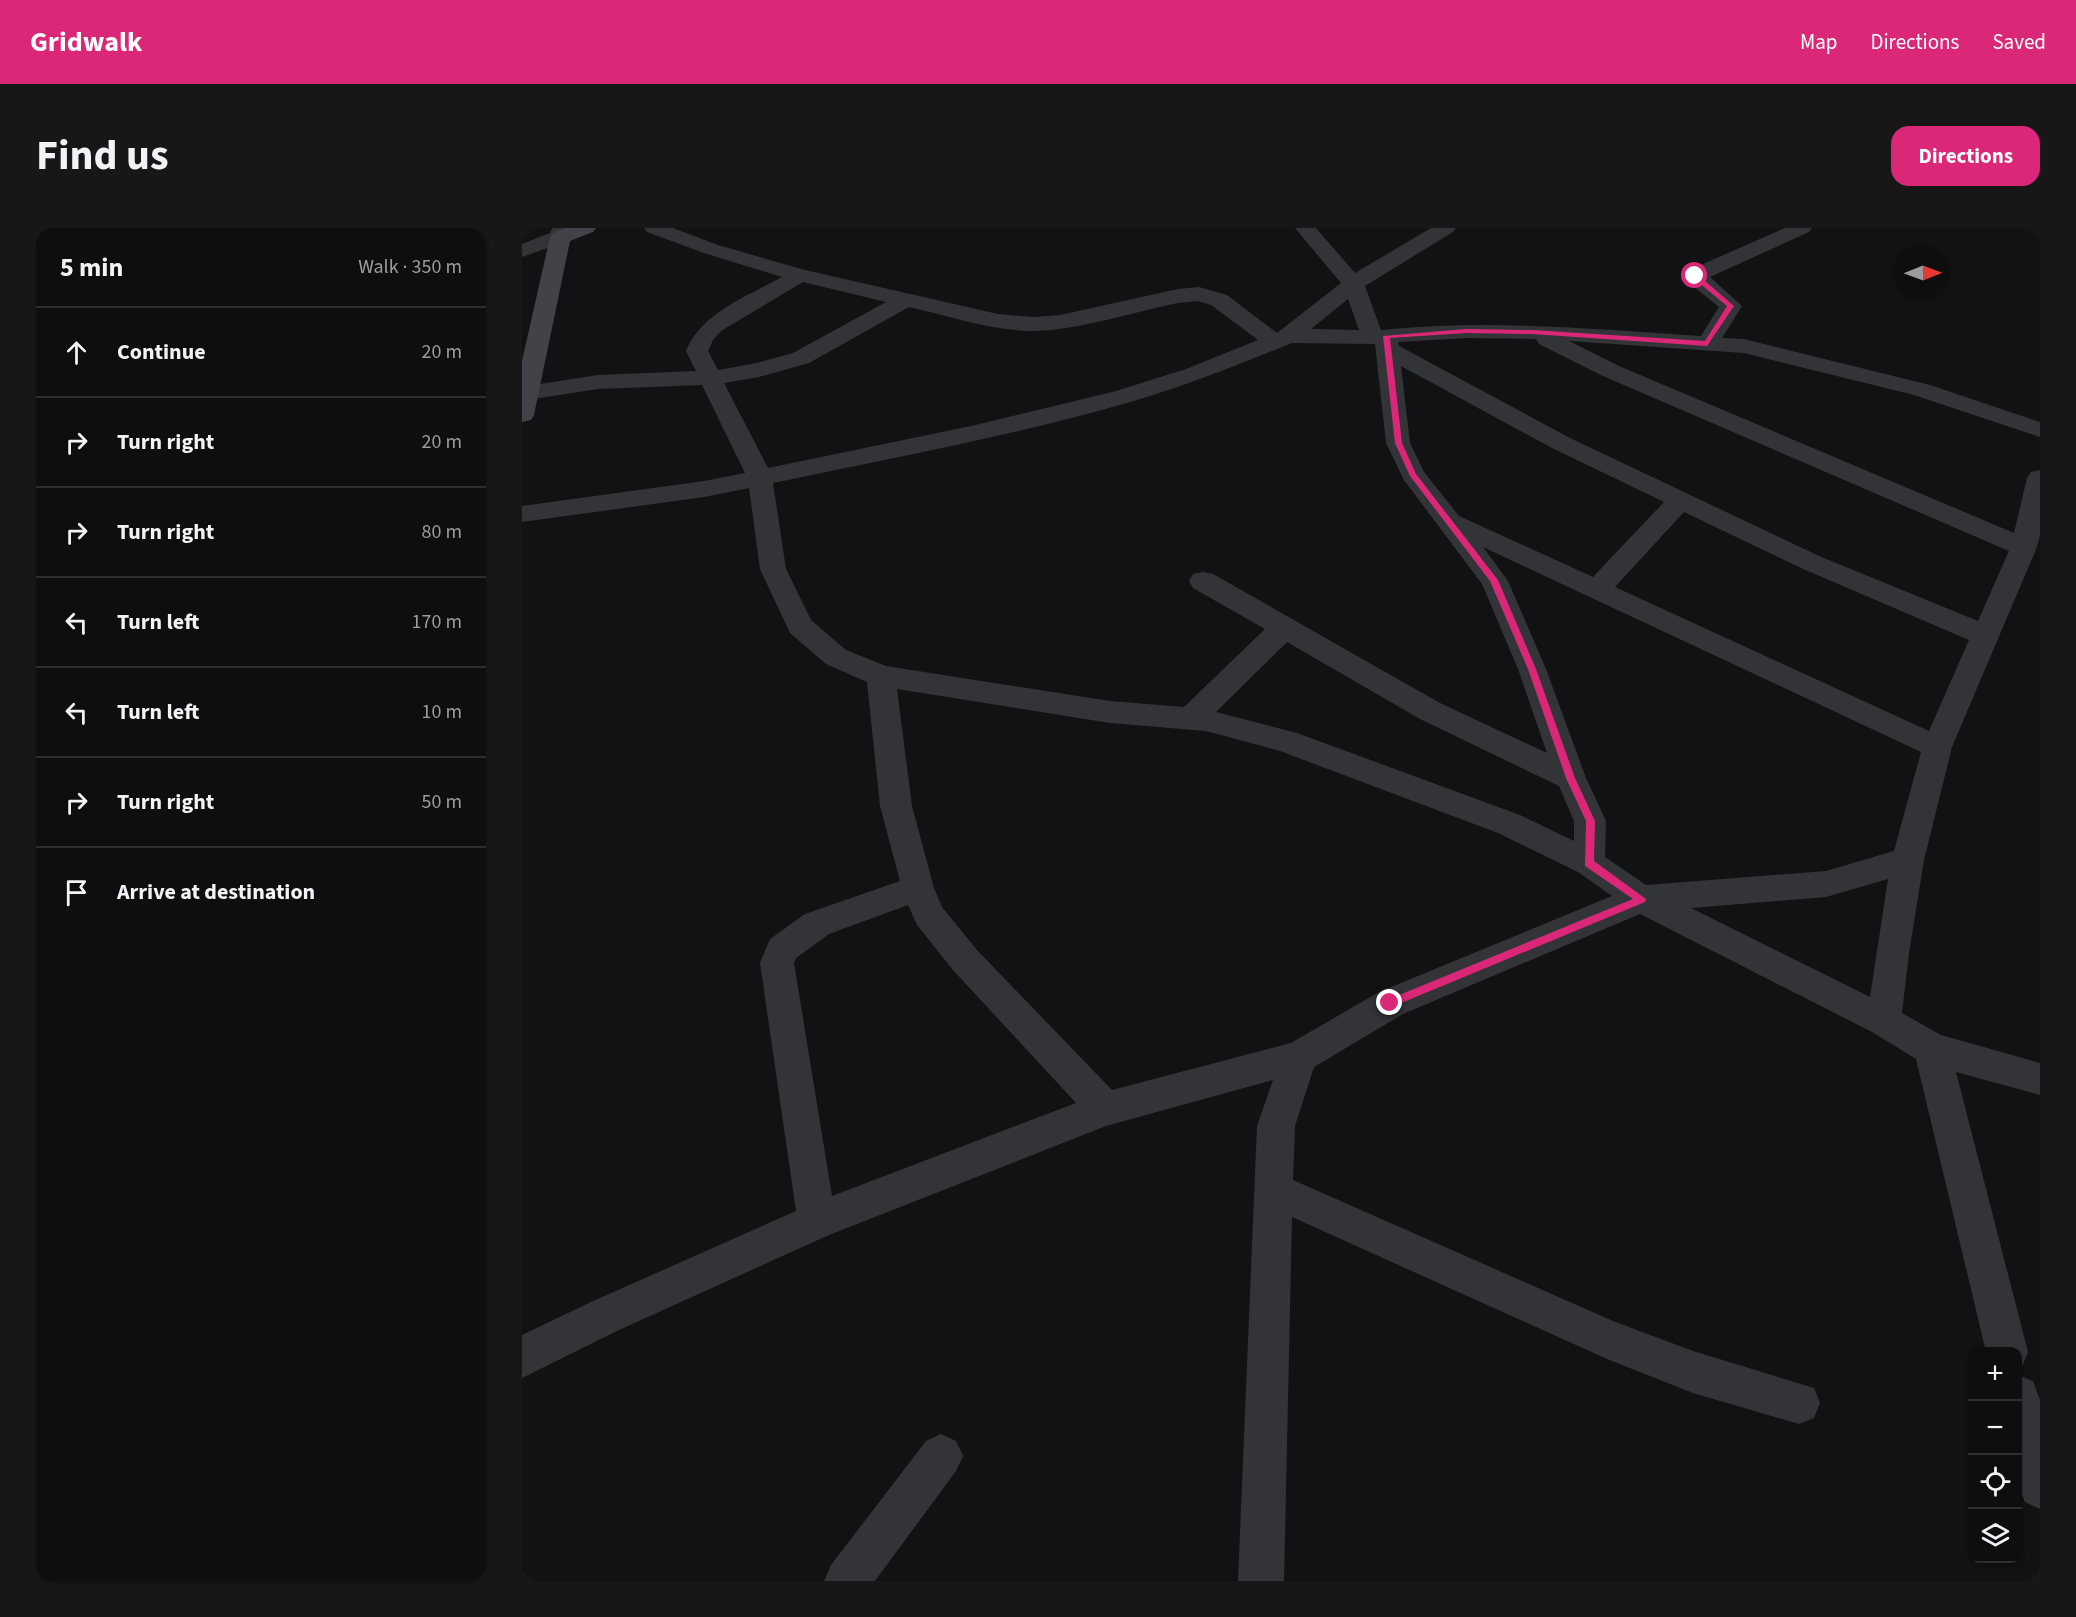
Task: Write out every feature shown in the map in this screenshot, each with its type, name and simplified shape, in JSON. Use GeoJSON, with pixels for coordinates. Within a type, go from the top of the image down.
{"type":"FeatureCollection","features":[{"type":"Feature","properties":{"kind":"street"},"geometry":{"type":"LineString","coordinates":[[522,251],[561,233],[586,228]]}},
{"type":"Feature","properties":{"kind":"street"},"geometry":{"type":"LineString","coordinates":[[654,228],[711,249],[800,275],[998,321],[1034,324],[1084,318],[1178,296],[1199,294],[1219,300],[1282,339],[1382,341],[1466,331],[1532,332],[1744,346],[1922,390],[2040,430]]}},
{"type":"Feature","properties":{"kind":"street"},"geometry":{"type":"LineString","coordinates":[[1305,228],[1353,285],[1382,341],[1398,443],[1413,474],[1494,580],[1532,669],[1571,778],[1590,821],[1589,863]]}},
{"type":"Feature","properties":{"kind":"street"},"geometry":{"type":"LineString","coordinates":[[522,514],[704,489],[971,434],[1124,396],[1194,374],[1282,339],[1353,285],[1446,228]]}},
{"type":"Feature","properties":{"kind":"street"},"geometry":{"type":"LineString","coordinates":[[1707,344],[1731,306],[1695,276],[1802,228]]}},
{"type":"Feature","properties":{"kind":"street"},"geometry":{"type":"LineString","coordinates":[[561,233],[524,404],[598,382],[710,378],[759,370],[801,358],[905,300]]}},
{"type":"Feature","properties":{"kind":"street"},"geometry":{"type":"LineString","coordinates":[[800,275],[713,326],[702,338],[697,351],[760,478],[773,569],[800,626],[836,657],[881,676],[1110,712],[1206,720],[1286,741],[1509,824],[1589,863],[1641,899],[1884,1021],[1932,1049],[2040,1079]]}},
{"type":"Feature","properties":{"kind":"street"},"geometry":{"type":"LineString","coordinates":[[1532,332],[1611,371],[2024,546]]}},
{"type":"Feature","properties":{"kind":"street"},"geometry":{"type":"LineString","coordinates":[[1382,341],[1561,443],[1820,567],[1986,636]]}},
{"type":"Feature","properties":{"kind":"street"},"geometry":{"type":"LineString","coordinates":[[1884,1021],[1892,953],[1908,860],[1937,747],[2024,546],[2040,478]]}},
{"type":"Feature","properties":{"kind":"street"},"geometry":{"type":"LineString","coordinates":[[1597,589],[1681,500]]}},
{"type":"Feature","properties":{"kind":"street"},"geometry":{"type":"LineString","coordinates":[[1451,523],[1937,747]]}},
{"type":"Feature","properties":{"kind":"street"},"geometry":{"type":"LineString","coordinates":[[1203,581],[1430,711],[1571,778]]}},
{"type":"Feature","properties":{"kind":"street"},"geometry":{"type":"LineString","coordinates":[[1190,719],[1284,628]]}},
{"type":"Feature","properties":{"kind":"street"},"geometry":{"type":"LineString","coordinates":[[881,676],[896,806],[918,888],[929,915],[966,960],[1105,1109]]}},
{"type":"Feature","properties":{"kind":"street"},"geometry":{"type":"LineString","coordinates":[[522,1357],[605,1316],[817,1221],[1105,1109],[1299,1058],[1390,1003],[1641,899],[1826,884],[1908,860]]}},
{"type":"Feature","properties":{"kind":"street"},"geometry":{"type":"LineString","coordinates":[[817,1221],[777,963],[782,949],[817,924],[918,888]]}},
{"type":"Feature","properties":{"kind":"street"},"geometry":{"type":"LineString","coordinates":[[1932,1049],[2006,1347]]}},
{"type":"Feature","properties":{"kind":"street"},"geometry":{"type":"LineString","coordinates":[[1261,1581],[1276,1191],[1276,1126],[1299,1058]]}},
{"type":"Feature","properties":{"kind":"street"},"geometry":{"type":"LineString","coordinates":[[1276,1191],[1607,1340],[1693,1372],[1799,1403]]}},
{"type":"Feature","properties":{"kind":"street"},"geometry":{"type":"LineString","coordinates":[[2019,1401],[2040,1487]]}},
{"type":"Feature","properties":{"kind":"street"},"geometry":{"type":"LineString","coordinates":[[847,1581],[941,1456]]}},
{"type":"Feature","properties":{"kind":"route"},"geometry":{"type":"LineString","coordinates":[[1390,1003],[1641,899],[1589,863],[1590,821],[1571,778],[1532,669],[1494,580],[1413,474],[1398,443],[1386,336],[1466,331],[1532,332],[1707,344],[1731,306],[1695,276]]}}]}
